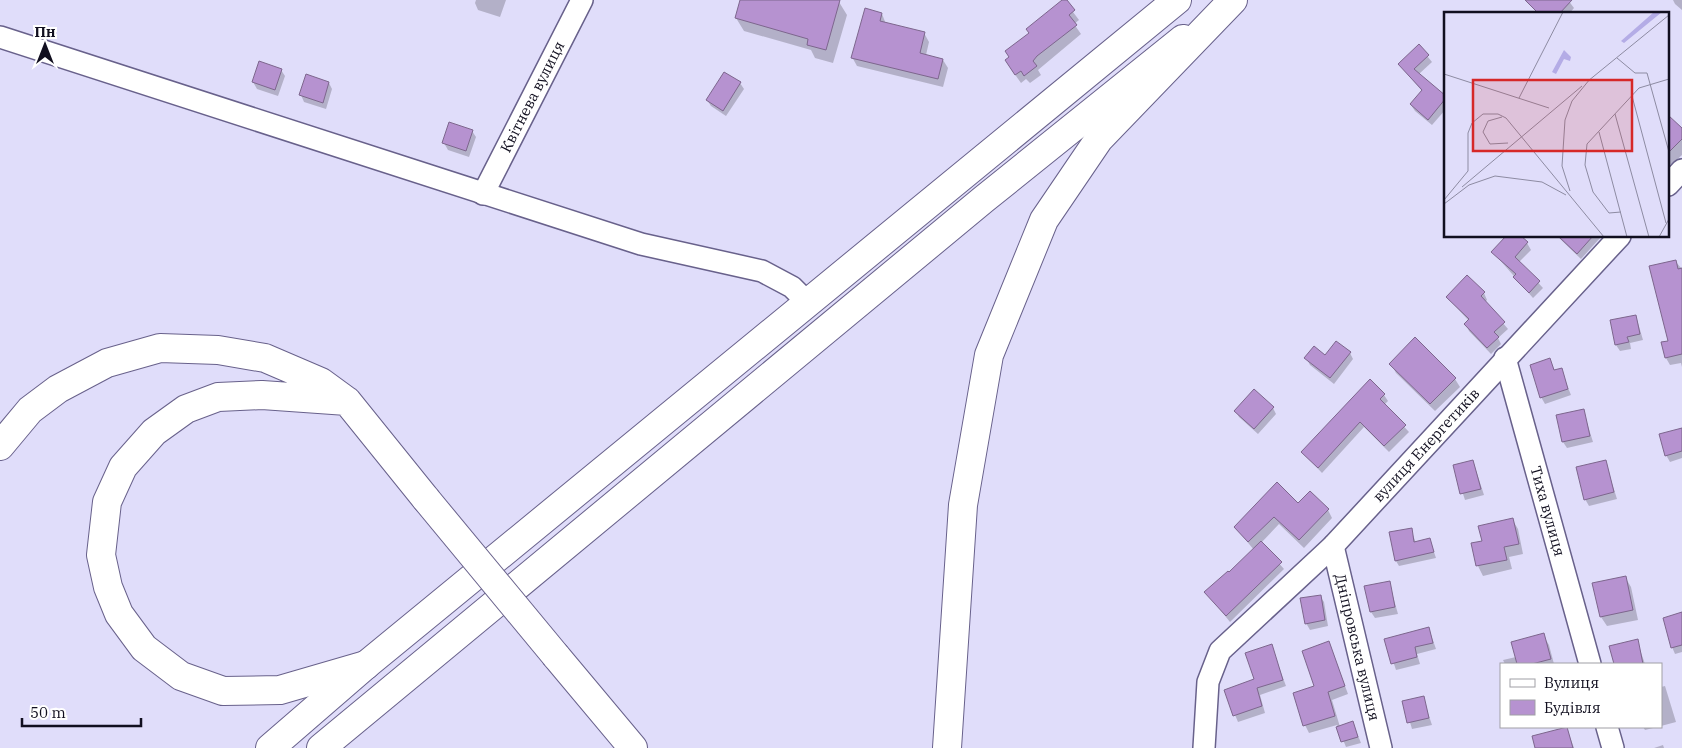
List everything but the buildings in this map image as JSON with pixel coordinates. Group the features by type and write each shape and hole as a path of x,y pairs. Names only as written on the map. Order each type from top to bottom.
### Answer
{"main road":[{"path":"270,748 366,665 1177,0"},
{"path":"321,748 969,212 1232,0"},
{"path":"947,748 964,505 988,355 1044,220 1099,139 1232,0"},
{"path":"0,446 30,410 58,389 107,363 160,348 218,350 265,358 321,382 347,401 633,748"},
{"path":"347,401 262,394 218,397 186,409 154,432 122,467 107,502 101,555 108,587 119,614 144,648 181,676 223,691 280,690 366,665"}],"street":[{"name":"Квітнева вулиця","path":"482,194 582,0"},
{"path":"0,37 641,244 762,271 792,287 808,303"},
{"path":"1670,183 1682,170"},
{"name":"вулиця Енергетиків","path":"1204,748 1208,682 1223,648 1333,546 1618,238"},
{"name":"Тиха вулиця","path":"1505,358 1590,663"},
{"name":"Дніпровська вулиця","path":"1333,546 1381,748"},
{"path":"1607,728 1613,748"}]}
